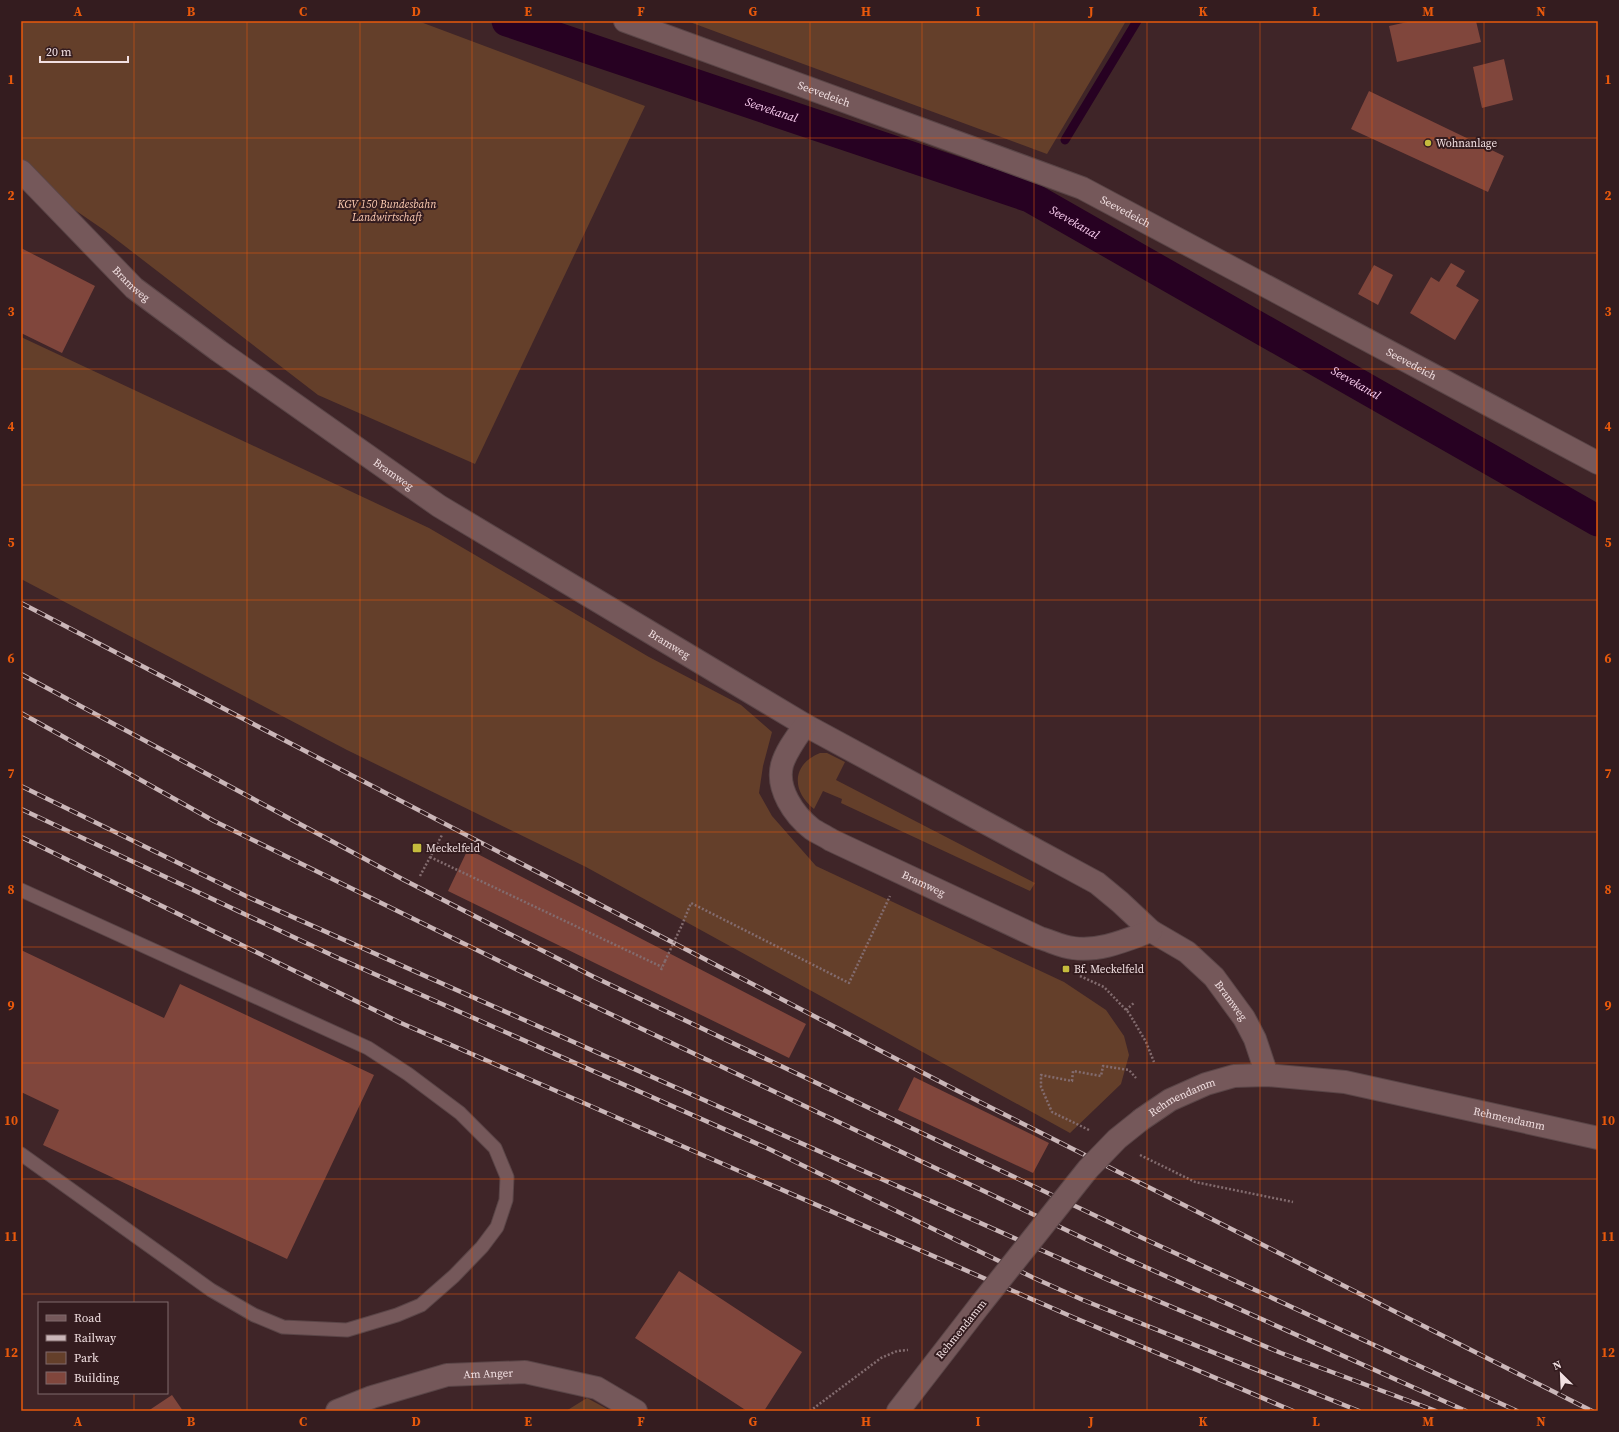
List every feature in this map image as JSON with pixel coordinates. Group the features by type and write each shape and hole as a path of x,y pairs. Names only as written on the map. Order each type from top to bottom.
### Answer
{"street":[{"name":"Seevedeich","path":"625,21 1082,188 1598,463"},
{"name":"Bramweg","path":"21,171 134,288 232,360 439,506 804,725 1097,883 1151,931 1186,952 1214,977 1244,1018 1255,1040 1267,1074"},
{"name":"Bramweg","path":"804,725 789,748 782,766 781,780 785,795 792,808 807,825 824,836 1040,938 1074,948 1093,948 1111,945 1151,931"},
{"name":"Rehmendamm","path":"898,1411 929,1369 1088,1169 1117,1139 1142,1119 1170,1100 1206,1084 1234,1076 1267,1074 1345,1082 1598,1138"},
{"name":"Am Anger","path":"337,1411 372,1397 447,1374 525,1372 597,1388 636,1411"}],"lane":[{"path":"21,890 368,1048 408,1074 460,1113 495,1148 507,1177 506,1200 497,1227 482,1247 454,1276 421,1305 397,1315 347,1330 283,1328 254,1315 211,1290 21,1154"}],"path":[{"path":"420,876 442,835"},
{"path":"430,857 662,968 691,903 849,983 902,872"},
{"path":"1074,948 1066,969 1104,987 1126,1010 1146,1042 1154,1062"},
{"path":"1126,1010 1136,1002"},
{"path":"1095,1133 1052,1112 1040,1087 1041,1075 1072,1081 1073,1071 1101,1076 1103,1066 1130,1070 1136,1078"},
{"path":"1138,1154 1195,1182 1293,1202"},
{"path":"810,1411 881,1358 897,1351 908,1350"}],"green space":[{"name":"KGV 150 Bundesbahn Landwirtschaft","path":"21,21 418,21 645,106 475,464 318,395 104,230 21,173"},
{"path":"687,21 1126,21 1047,154"},
{"path":"21,337 429,528 649,657 741,705 772,732 763,766 759,793 772,816 816,866 1064,982 1106,1010 1124,1036 1129,1055 1121,1084 1070,1133 586,867 347,750 21,579"},
{"path":"820,753 827,753 845,762 836,780 1035,883 1030,891 841,803 842,799 823,791 814,809 801,794 798,786 798,778 804,764"},
{"path":"587,1398 611,1411 566,1411"}],"building":[{"path":"1412,21 1476,21 1481,42 1397,62 1389,26"},
{"path":"1504,59 1513,100 1482,108 1473,67"},
{"name":"Wohnanlage","path":"1369,91 1504,156 1488,192 1351,129"},
{"path":"21,248 95,286 62,353 21,333"},
{"path":"1451,263 1465,271 1456,286 1479,300 1455,340 1410,313 1431,277 1439,282"},
{"path":"1374,265 1393,275 1378,305 1358,294"},
{"path":"468,849 806,1024 789,1058 448,891"},
{"path":"21,950 164,1018 180,984 374,1075 287,1259 43,1145 59,1110 21,1092"},
{"path":"914,1077 1049,1143 1033,1173 898,1110"},
{"path":"679,1271 802,1352 764,1411 747,1411 635,1338"},
{"path":"172,1395 183,1411 148,1411"}],"waterway":[{"name":"Seevekanal","path":"507,21 1030,197 1598,521"},
{"path":"1065,140 1137,21"}],"railway":[{"path":"21,603 956,1090 1592,1411"},
{"path":"21,674 404,880 594,977 1136,1235 1517,1411"},
{"path":"21,713 214,821 526,974 1121,1256 1466,1411"},
{"path":"21,786 250,898 1113,1282 1281,1353 1436,1411"},
{"path":"21,809 336,957 769,1149 1034,1278 1083,1300 1359,1411"},
{"path":"21,837 401,1023 1068,1315 1293,1411"}],"place":[{"name":"Wohnanlage","path":"1428,143"},
{"name":"Meckelfeld","path":"417,848"},
{"name":"Bf. Meckelfeld","path":"1066,969"}]}
